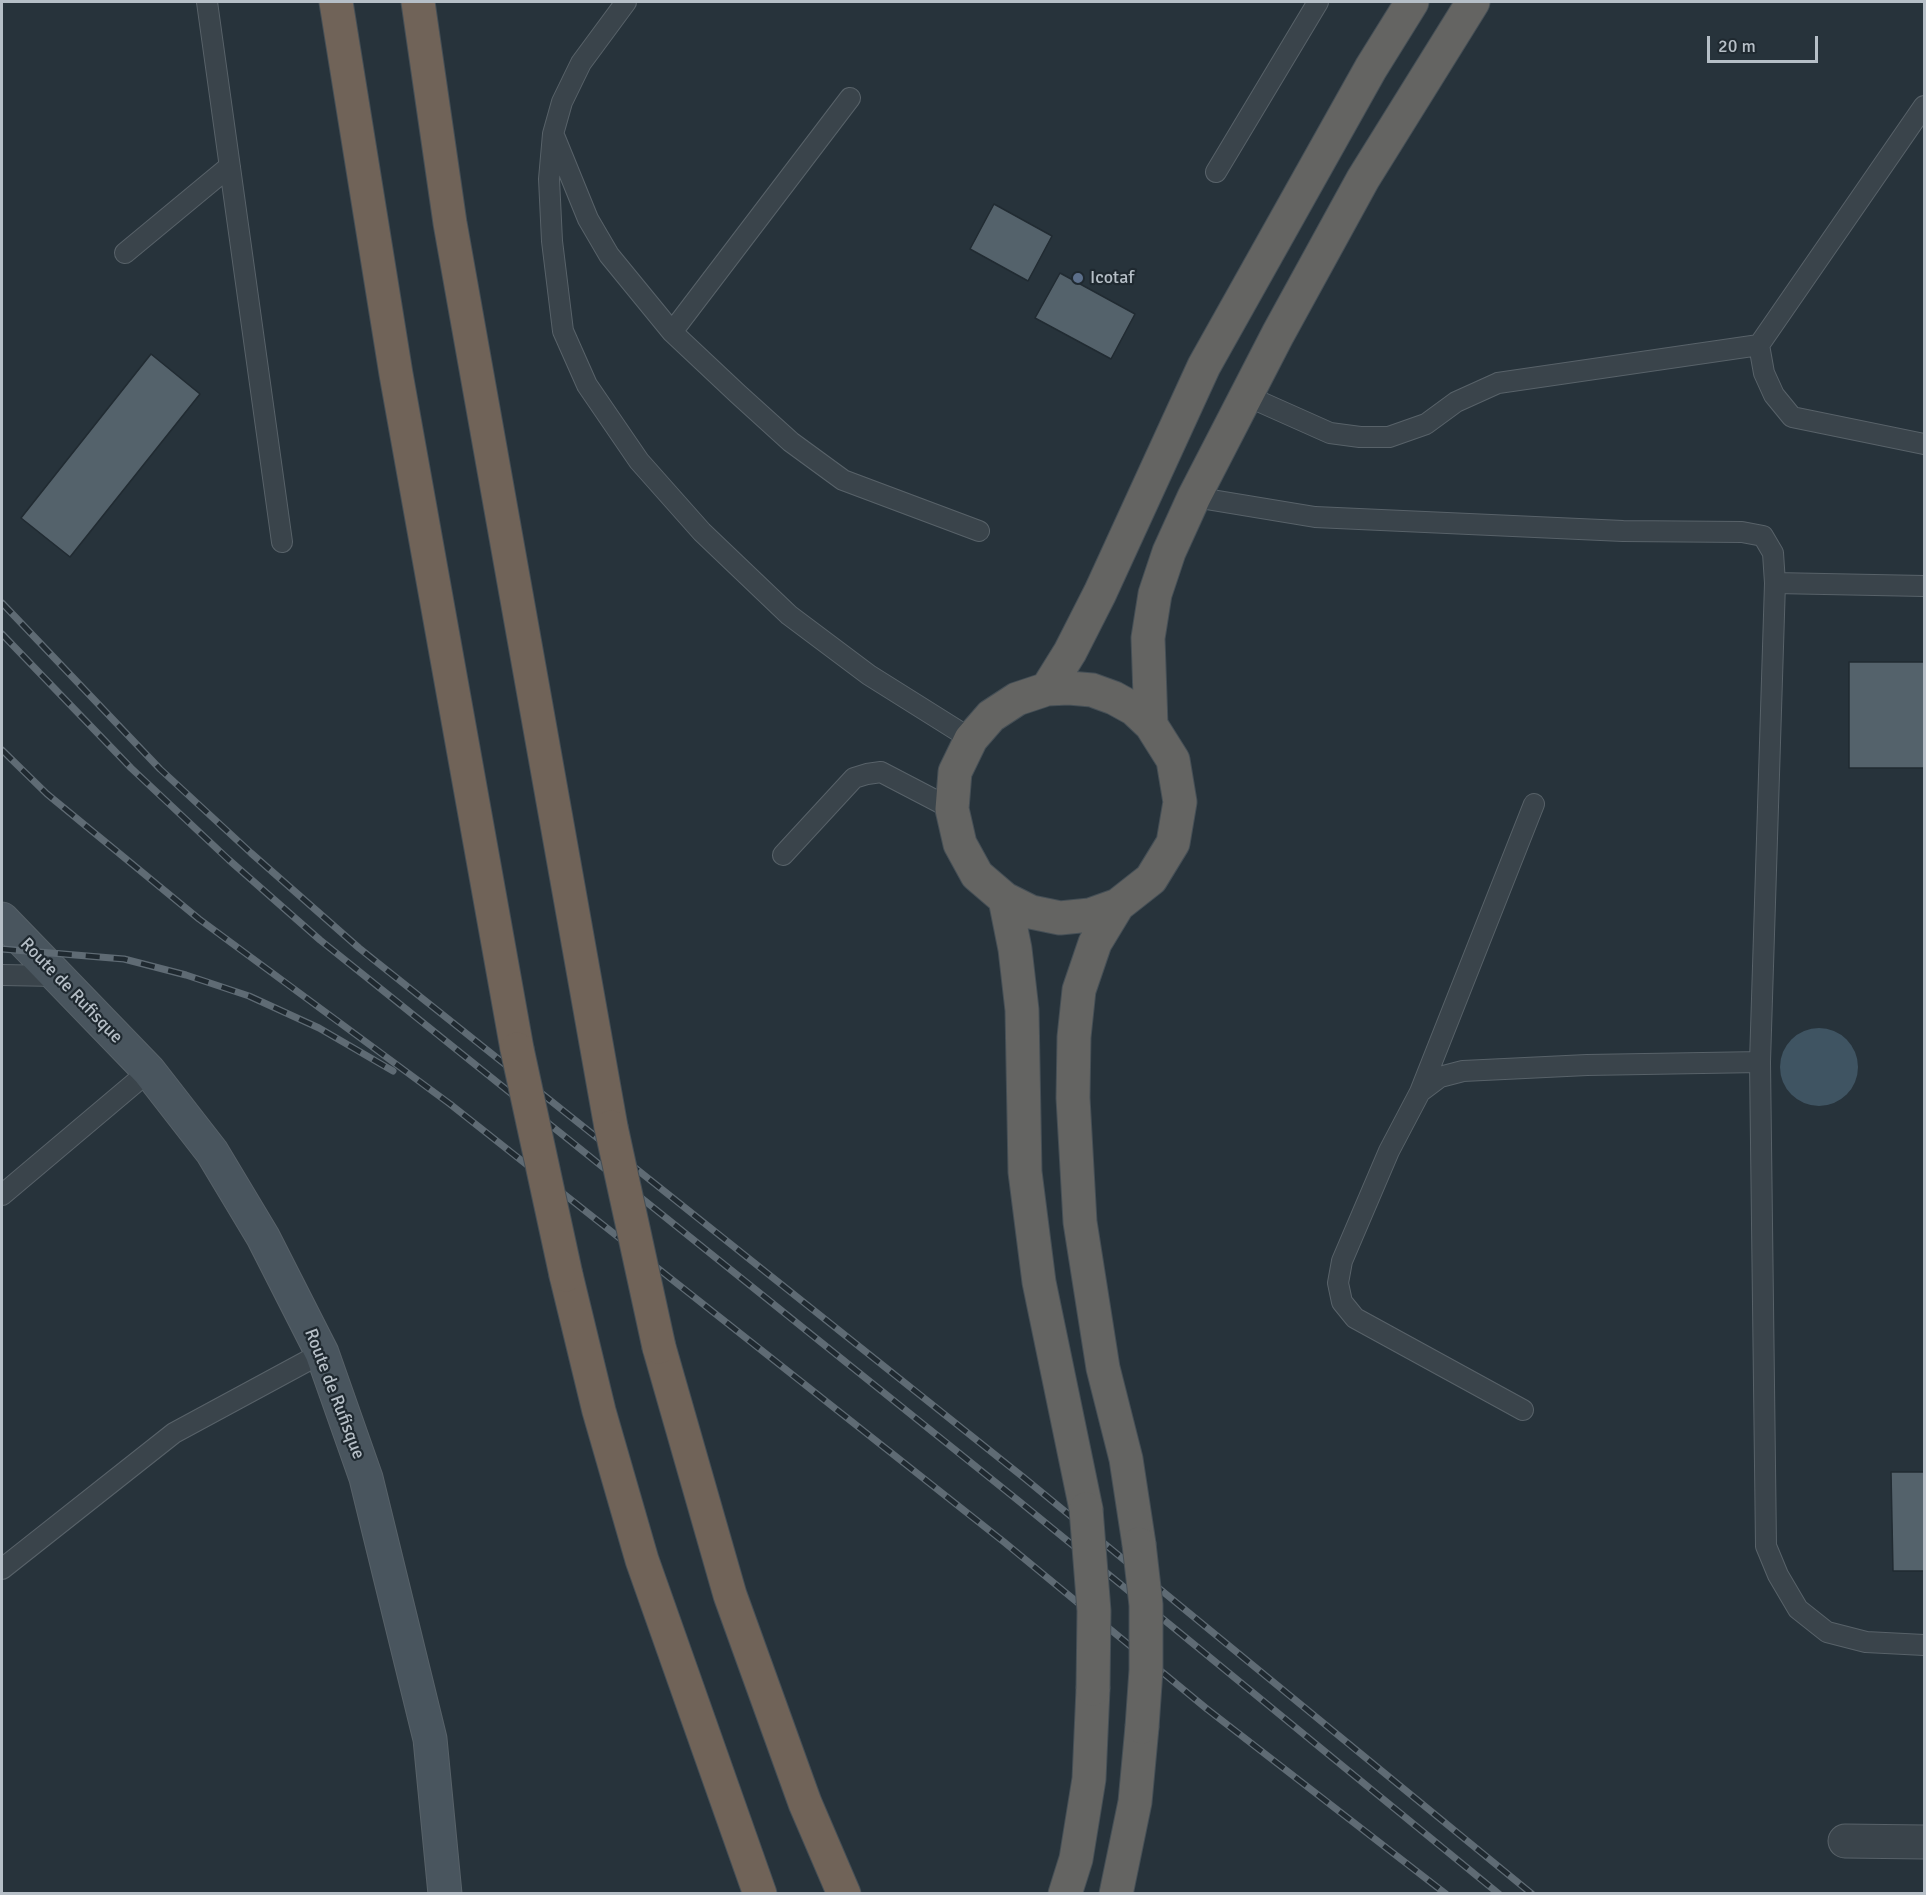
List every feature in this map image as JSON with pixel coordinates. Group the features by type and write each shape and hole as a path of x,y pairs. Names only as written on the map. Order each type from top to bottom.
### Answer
{"highway":[{"path":"336,2 396,374 517,1049 566,1275 599,1411 642,1560 760,1893"},
{"path":"418,2 452,234 610,1127 659,1347 730,1595 805,1803 844,1893"},
{"path":"1047,689 1070,652 1100,593 1204,366 1354,99 1412,2"},
{"path":"1151,725 1148,638 1155,594 1169,552 1194,497 1363,179 1473,2"},
{"path":"1047,689 1092,690 1114,698 1134,710 1151,725 1173,760 1180,802 1173,843 1151,879 1118,905 1090,915 1060,918 1031,912 1005,899 977,875 960,844 952,809 955,772 971,739 991,716 1017,699 1047,689"},
{"path":"1005,899 1015,949 1022,1010 1025,1172 1039,1282 1086,1509 1094,1611 1089,1779 1076,1859 1065,1893"},
{"path":"1116,1893 1136,1802 1146,1670 1146,1605 1126,1460 1103,1368 1090,1299 1080,1222 1073,1098 1074,1037 1079,990 1095,943 1118,905"}],"main road":[{"name":"Route de Rufisque","path":"2,919 149,1071 217,1161 263,1237 322,1353 366,1478 430,1739 445,1893"}],"street":[{"path":"1845,1841 1924,1842"}],"lane":[{"path":"207,2 282,542"},
{"path":"626,2 581,63 562,102 553,134 549,179 552,241 563,331 587,385 639,461 702,532 789,615 869,675 971,739"},
{"path":"1216,172 1318,2"},
{"path":"672,332 850,98"},
{"path":"1924,106 1759,345 1764,373 1769,384 1792,417 1924,444"},
{"path":"553,134 588,219 609,255 672,332 791,442 843,480 979,531"},
{"path":"125,254 230,166"},
{"path":"1247,396 1330,433 1360,437 1389,437 1426,424 1456,402 1498,383 1759,345"},
{"path":"1194,497 1315,517 1623,531 1742,532 1763,536 1773,553 1775,583 1760,1062 1766,1546 1778,1575 1798,1609 1827,1632 1866,1642 1924,1645"},
{"path":"1775,583 1924,586"},
{"path":"783,855 854,778 867,774 881,772 952,809"},
{"path":"1523,1410 1355,1318 1342,1302 1338,1283 1342,1261 1389,1151 1420,1092 1534,804"},
{"path":"2,975 56,976"},
{"path":"1420,1092 1440,1077 1463,1071 1587,1065 1760,1062"},
{"path":"2,1195 149,1071"},
{"path":"2,1569 174,1433 322,1353"}],"water":[{"path":"1811,1028 1827,1028 1841,1034 1852,1045 1858,1059 1858,1075 1852,1089 1841,1100 1827,1106 1811,1106 1797,1100 1786,1089 1780,1075 1780,1059 1786,1045 1797,1034"}],"building":[{"path":"994,204 1052,236 1028,281 970,249"},
{"path":"1060,273 1135,314 1111,359 1035,318"},
{"path":"151,354 200,394 70,557 21,518"},
{"path":"1849,662 1924,662 1924,768 1849,768"},
{"path":"1891,1472 1924,1472 1924,1571 1893,1571"}],"railway":[{"path":"2,603 160,769 359,948 1023,1477 1532,1894"},
{"path":"2,634 131,768 229,860 320,940 1020,1502 1499,1894"},
{"path":"2,750 47,794 199,919 450,1104 1004,1542 1207,1709 1446,1894"},
{"path":"2,949 124,959 186,975 249,996 319,1028 393,1071"}],"place":[{"name":"Icotaf","path":"1078,278"}]}
